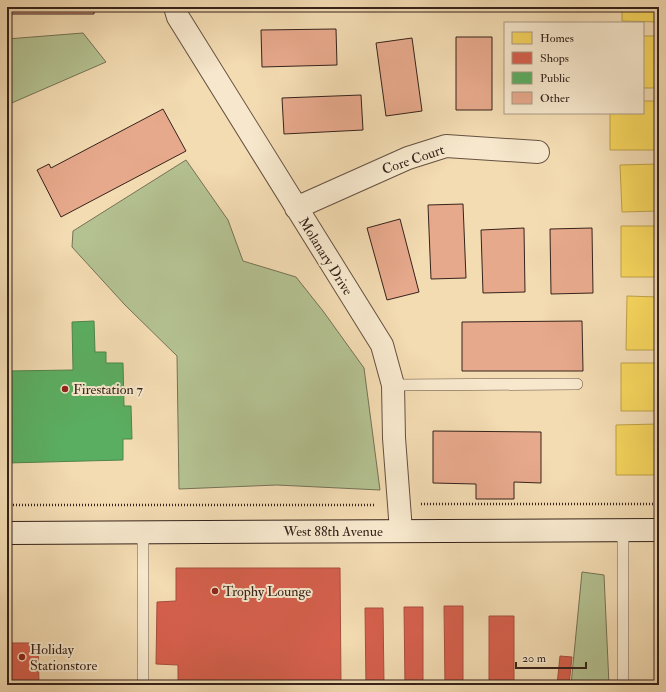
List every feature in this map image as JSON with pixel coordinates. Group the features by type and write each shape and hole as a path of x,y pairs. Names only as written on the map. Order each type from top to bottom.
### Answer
{"street":[{"name":"Molanary Drive","path":"175,7 178,17 382,345 393,385 394,438 401,531"},
{"name":"Core Court","path":"296,208 401,161 446,146 538,152"},
{"name":"West 88th Avenue","path":"7,533 659,530"}],"lane":[{"path":"393,385 577,384"},
{"path":"623,530 623,685"},
{"path":"143,532 143,685"}],"path":[{"path":"7,505 659,504"}],"green space":[{"path":"83,33 106,62 7,105 7,39"},
{"path":"186,160 228,220 243,261 296,277 323,311 364,368 380,490 277,485 179,489 177,356 125,305 72,247 73,231"},
{"path":"582,572 604,575 609,685 571,685"}],"building: Homes":[{"path":"622,7 659,7 659,22 622,21"},
{"path":"644,36 659,36 659,88 644,88"},
{"path":"644,101 659,101 659,150 610,150 610,114 644,114"},
{"path":"659,164 659,211 622,212 620,165"},
{"path":"621,226 659,226 659,277 621,277"},
{"path":"627,296 659,297 659,350 626,350"},
{"path":"621,363 659,363 659,411 621,411"},
{"path":"659,424 659,475 616,475 616,425"}],"building: Shops":[{"path":"176,568 340,568 341,685 178,685 178,665 156,664 157,602 176,601"},
{"path":"444,606 463,606 463,685 445,685"},
{"path":"404,607 423,607 423,685 405,685"},
{"path":"365,608 383,608 384,685 366,685"},
{"path":"489,616 514,616 514,685 489,685"},
{"name":"Holiday Stationstore","path":"7,643 38,643 39,685 7,685"},
{"path":"560,656 572,657 569,685 557,685"}],"building: Public":[{"name":"Firestation 7","path":"94,321 95,352 106,352 106,363 123,363 124,406 131,406 132,439 123,439 123,460 7,463 7,371 73,370 72,322"}],"building: Other":[{"path":"7,7 94,7 94,14 7,14"},
{"path":"336,29 337,65 262,67 261,30"},
{"path":"456,37 492,37 492,110 456,110"},
{"path":"412,38 422,111 386,116 376,43"},
{"path":"361,95 363,130 284,134 282,98"},
{"path":"163,109 186,151 61,217 37,170 49,164 51,168"},
{"path":"463,204 466,278 431,279 428,205"},
{"path":"400,219 419,292 387,300 367,228"},
{"path":"524,228 525,292 483,293 481,230"},
{"path":"592,228 593,293 551,294 550,229"},
{"path":"582,321 583,371 462,371 462,322"},
{"path":"433,431 541,432 541,483 514,482 514,499 476,499 476,484 433,483"}],"place":[{"name":"Firestation 7","path":"65,389"},
{"name":"Trophy Lounge","path":"215,591"},
{"name":"Holiday Stationstore","path":"22,657"}]}
